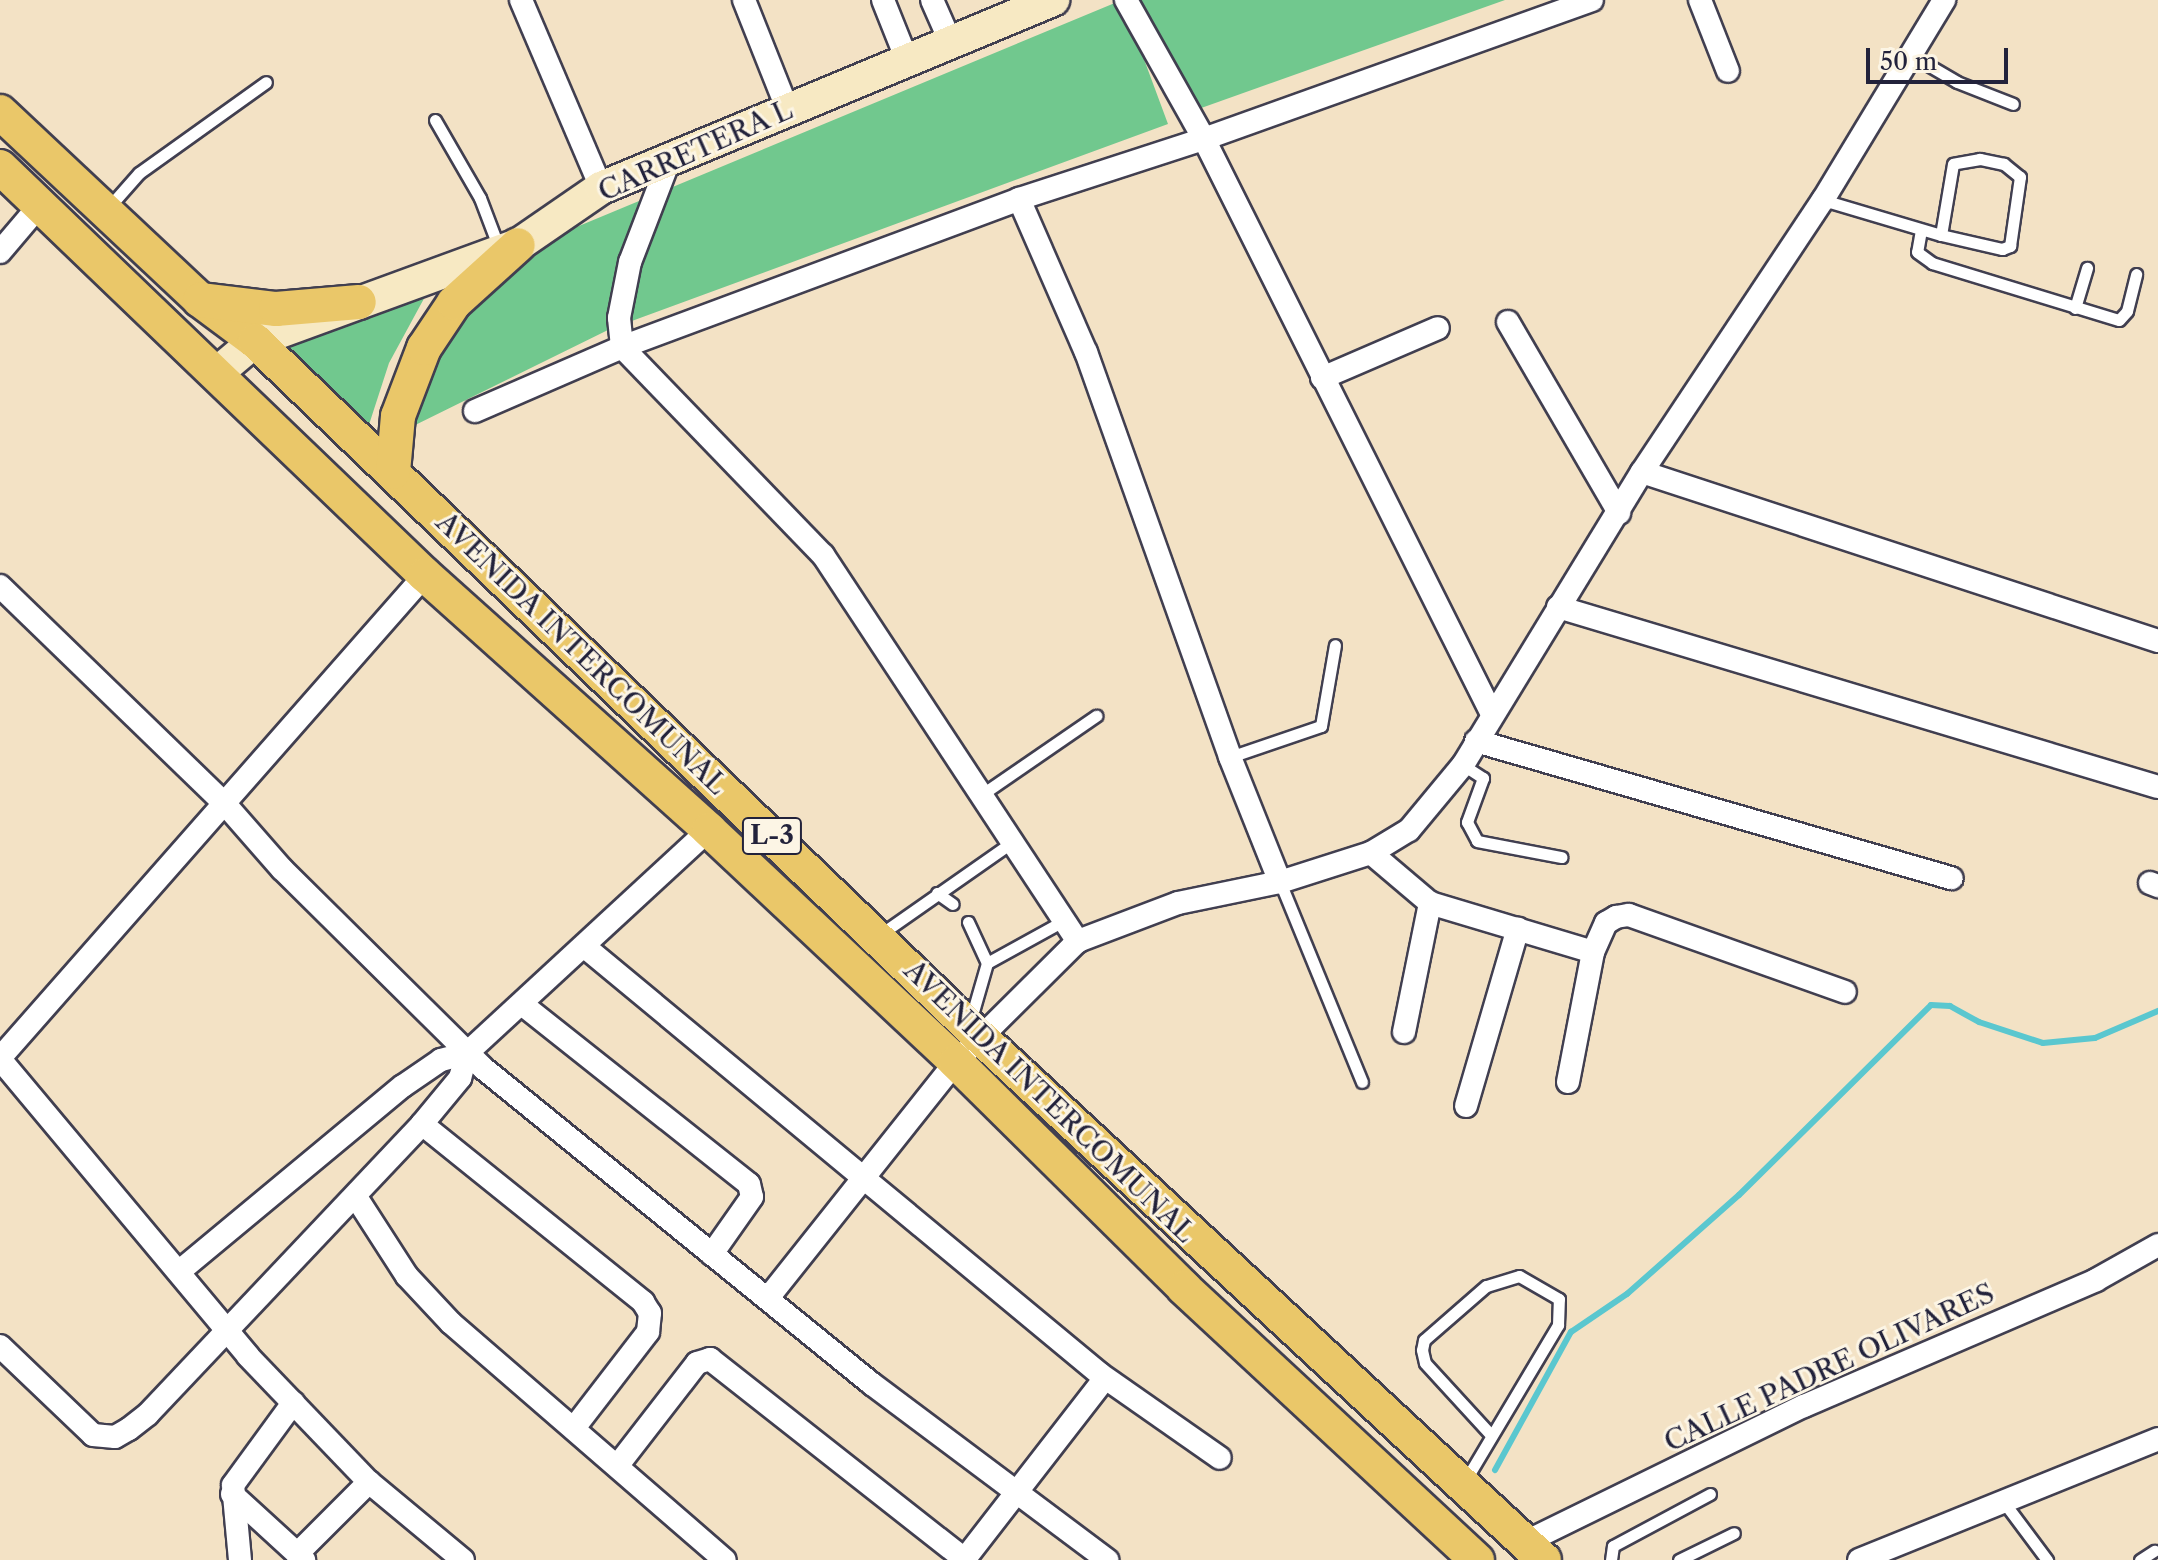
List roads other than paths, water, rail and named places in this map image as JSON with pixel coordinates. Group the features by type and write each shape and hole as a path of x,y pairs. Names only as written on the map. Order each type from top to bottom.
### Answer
{"main road":[{"name":"AVENIDA INTERCOMUNAL","path":"0,112 200,300 255,341 975,1030 1461,1489 1534,1551"},
{"name":"AVENIDA INTERCOMUNAL","path":"0,167 425,575 709,830 956,1062 1184,1288 1473,1559"},
{"path":"393,472 398,416 424,348 454,303 509,248"},
{"path":"200,300 276,309 359,302"}],"street":[{"path":"521,0 601,188"},
{"path":"744,0 787,108"},
{"path":"883,0 907,60"},
{"path":"932,0 951,43"},
{"name":"CARRETERA L","path":"216,374 255,341 509,248 601,188 787,108 1053,0"},
{"path":"1126,0 1204,139 1492,714"},
{"path":"475,411 622,347 1019,199 1204,139 1592,0"},
{"path":"1700,0 1728,71"},
{"path":"768,1298 866,1179 956,1062 975,1030 1078,941 1178,903 1280,882 1371,853 1409,830 1463,765 1642,472 1823,200 1944,0"},
{"path":"670,158 630,262 619,318 622,347 823,555 1078,941"},
{"path":"1019,199 1086,352 1230,757 1280,882"},
{"path":"0,252 39,206"},
{"path":"1508,322 1619,513"},
{"path":"1322,378 1438,328"},
{"path":"1642,472 2158,641"},
{"path":"425,575 0,1059 293,1403 369,1482 463,1560"},
{"path":"0,586 225,804 282,869 467,1053 872,1384 1018,1490 1107,1560"},
{"path":"1558,607 2158,787"},
{"path":"1476,741 1952,878"},
{"path":"181,1270 403,1086 441,1060 467,1053 523,1005 709,830"},
{"path":"1371,853 1430,903 1593,952"},
{"path":"1404,1032 1430,903"},
{"path":"1568,1082 1593,952 1606,923 1629,915 1845,992"},
{"path":"1466,1106 1518,928"},
{"path":"585,947 1105,1378 1220,1458"},
{"path":"523,1005 749,1184 752,1197 712,1254"},
{"path":"0,1346 93,1435 109,1438 148,1414 422,1124 460,1078 467,1053"},
{"path":"422,1124 643,1302 650,1313 648,1332 574,1428"},
{"path":"356,1197 407,1276 451,1323 725,1560"},
{"name":"CALLE PADRE OLIVARES","path":"1534,1551 1804,1406 2096,1280 2158,1245"},
{"path":"618,1465 697,1363 710,1359 964,1560 1105,1378"},
{"path":"240,1560 232,1494 238,1472 293,1403"},
{"path":"1859,1560 2158,1439"},
{"path":"232,1494 300,1557 369,1482"}],"lane":[{"path":"1911,55 1957,82 2013,104"},
{"path":"106,211 139,173 266,82"},
{"path":"435,120 509,248"},
{"path":"1823,200 1921,230 1941,235 2002,249 2010,246 2020,177 2004,164 1980,159 1953,164 1941,235"},
{"path":"1921,230 1917,252 1922,258 2119,320 2127,311 2136,274"},
{"path":"2075,308 2087,268"},
{"path":"1230,757 1321,726 1335,645"},
{"path":"980,795 1096,716"},
{"path":"1463,765 1483,778 1467,822 1477,841 1561,857"},
{"path":"877,936 1012,842"},
{"path":"1280,882 1362,1082"},
{"path":"937,893 953,904"},
{"path":"987,963 1063,921"},
{"path":"968,922 987,963 975,1030"},
{"path":"1461,1489 1558,1325 1559,1299 1535,1280 1519,1276 1486,1286 1424,1340 1422,1350 1425,1363 1491,1435"},
{"path":"1611,1560 1613,1546 1710,1494"},
{"path":"2002,1501 2047,1560"},
{"path":"1679,1560 1734,1533"},
{"path":"2140,1560 2154,1551"}],"waterway":[{"path":"1495,1470 1571,1332 1627,1294 1739,1195 1931,1005 1950,1006 1979,1022 2043,1043 2095,1038 2158,1011"}]}
